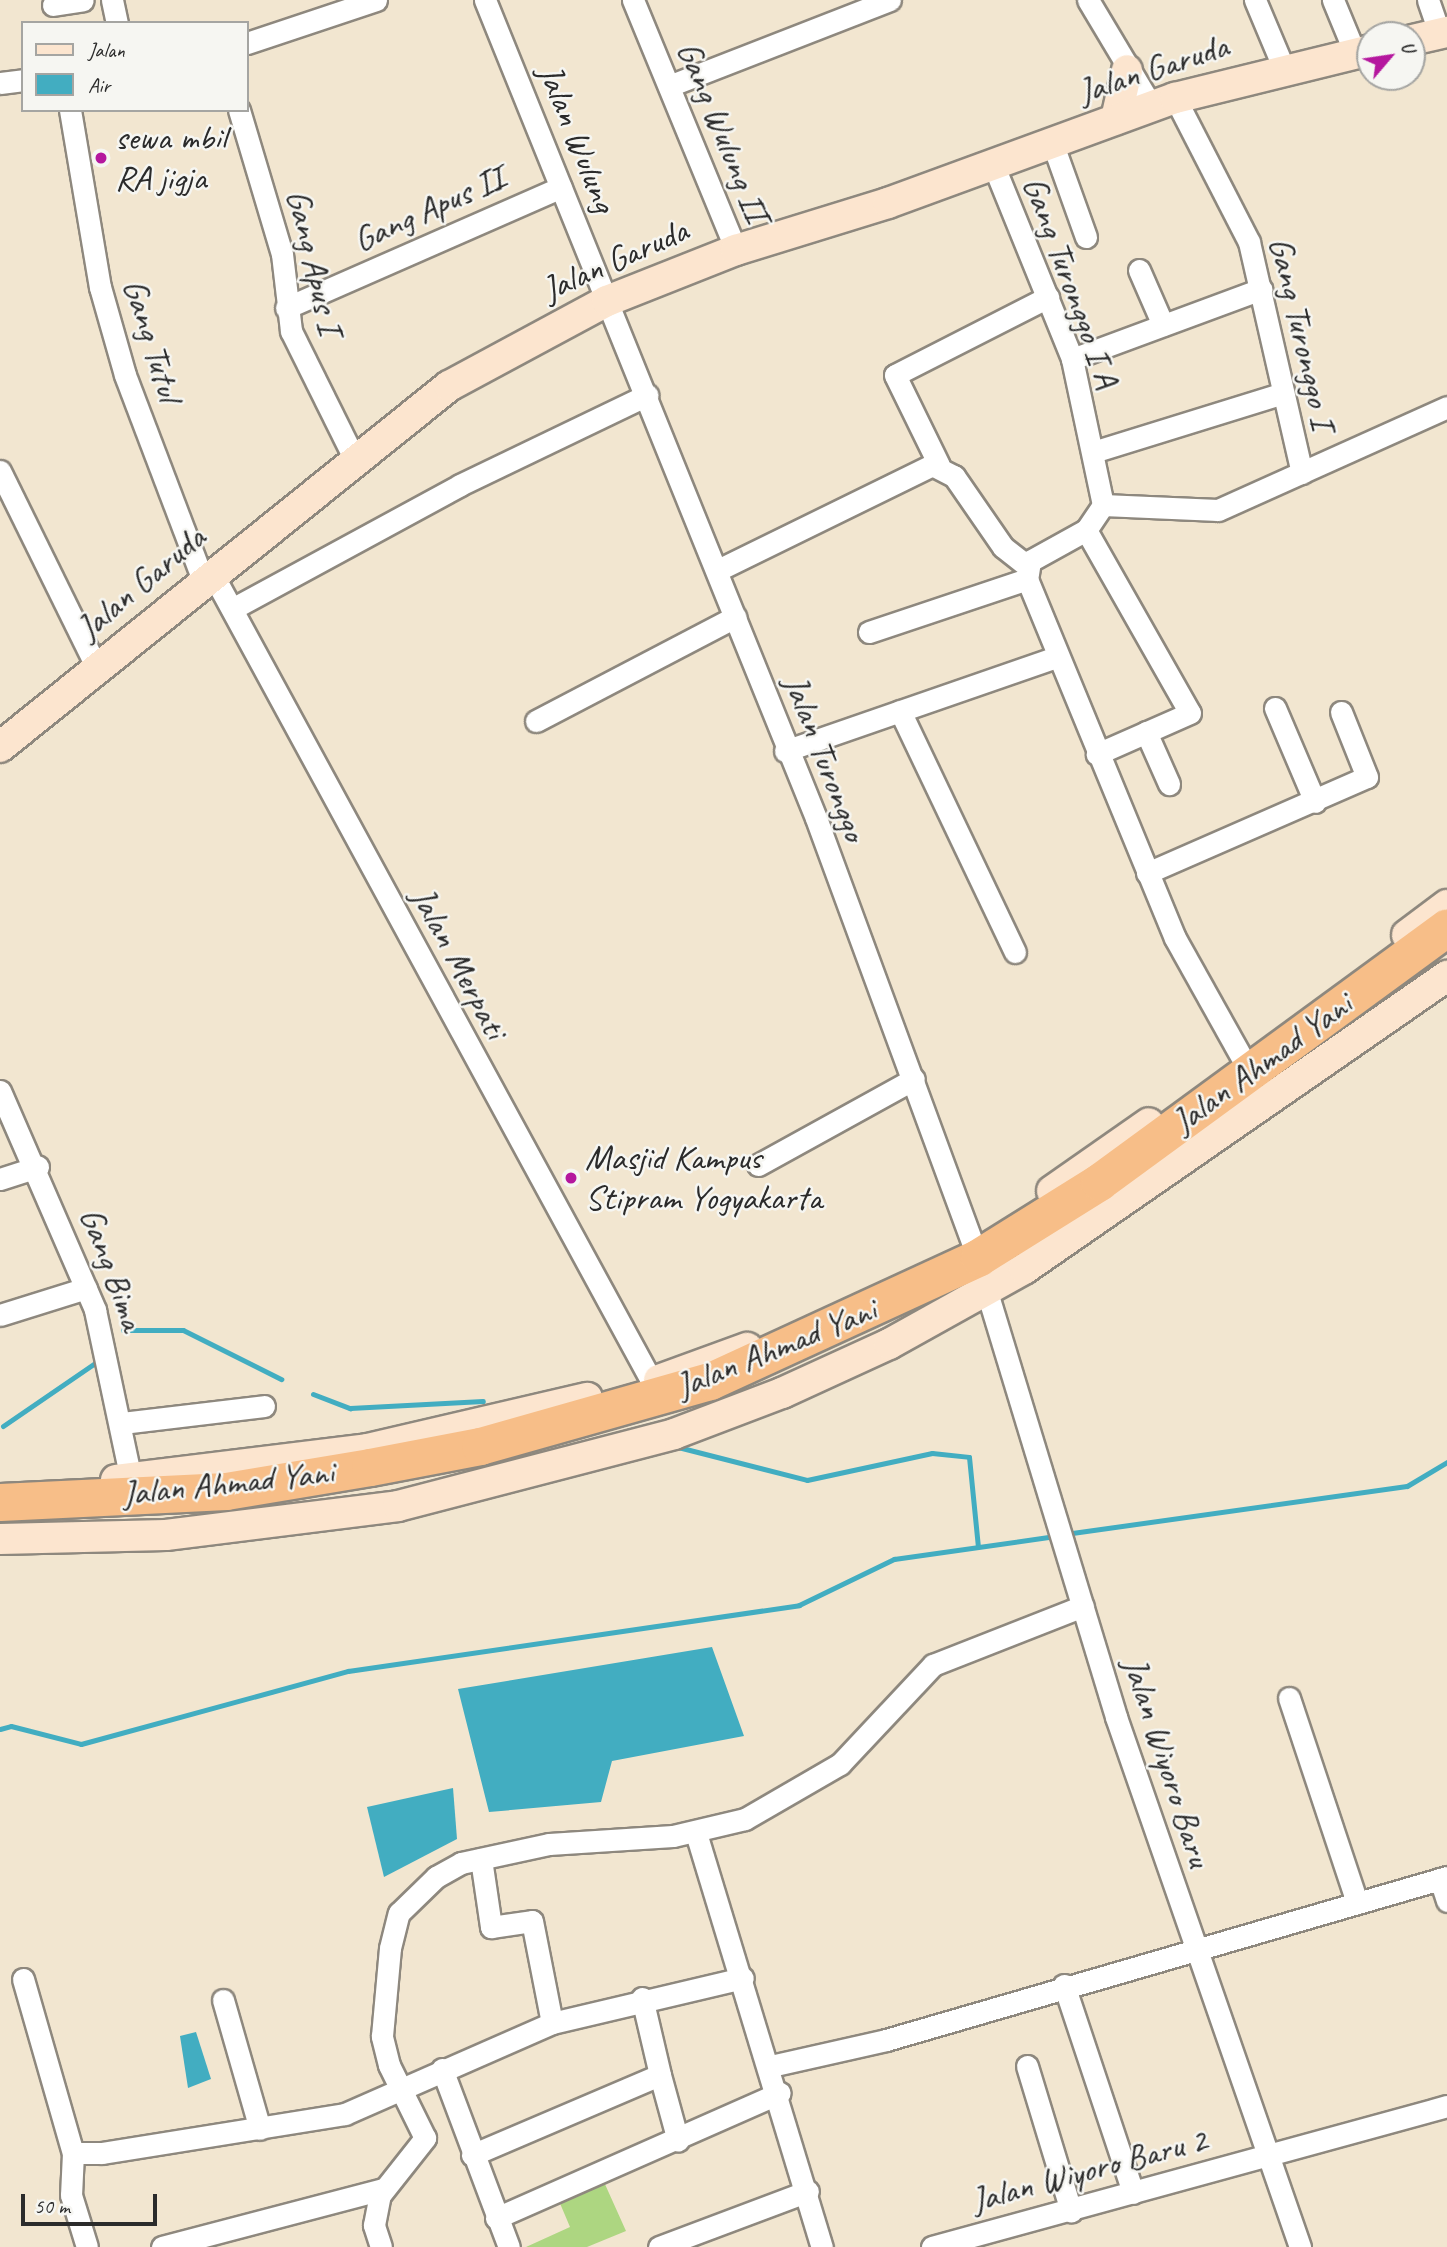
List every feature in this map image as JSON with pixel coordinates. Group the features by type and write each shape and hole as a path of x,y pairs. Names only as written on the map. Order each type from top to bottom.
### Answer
{"highway":[{"name":"Jalan Ahmad Yani","path":"0,1502 226,1491 370,1467 480,1446 710,1381 978,1257 1099,1182 1447,927"},
{"name":"Jalan Ahmad Yani","path":"0,1523 125,1521 304,1504 480,1467 668,1415 889,1324 986,1273 1135,1185 1447,955"}],"street":[{"path":"53,5 83,0"},
{"path":"112,0 117,21"},
{"path":"248,43 376,0"},
{"name":"Jalan Wulung","path":"485,0 607,301"},
{"name":"Gang Wulung II","path":"633,0 736,250"},
{"path":"669,86 890,0"},
{"name":"Gang Turonggo I","path":"1088,0 1127,70 1163,103 1247,236 1261,289 1280,394 1303,473"},
{"path":"1255,0 1284,69"},
{"path":"1333,0 1356,39"},
{"path":"1428,0 1433,36"},
{"name":"Jalan Garuda","path":"0,747 207,577 473,370 607,301 736,250 993,164 1163,103 1284,69 1356,53"},
{"path":"1116,119 1127,70"},
{"path":"0,83 21,80"},
{"name":"Gang Tutul","path":"70,112 100,287 125,376 207,577"},
{"name":"Gang Apus I","path":"240,112 282,254 286,308 303,361 355,460"},
{"path":"1052,142 1086,237"},
{"name":"Gang Turonggo I A","path":"993,164 1072,359 1103,505"},
{"name":"Gang Apus II","path":"286,308 561,187"},
{"path":"1139,270 1163,325"},
{"path":"1072,359 1261,289"},
{"path":"1048,298 886,379 939,465 1003,548 1026,572 1056,657 1147,873 1241,1056"},
{"name":"Jalan Turonggo","path":"607,301 718,570 785,751 914,1079 972,1242"},
{"path":"1093,452 1280,394"},
{"path":"232,608 460,485 647,395"},
{"path":"869,632 1026,572 1086,530 1103,505 1218,510 1447,407"},
{"path":"718,570 939,465"},
{"path":"0,471 97,668"},
{"path":"1086,530 1191,713 1097,754"},
{"name":"Jalan Merpati","path":"207,577 232,608 652,1382"},
{"path":"536,721 735,617"},
{"path":"785,751 1056,657"},
{"path":"1275,708 1314,802"},
{"path":"900,711 1015,952"},
{"path":"1147,873 1314,802 1368,773 1341,712"},
{"path":"1146,732 1169,784"},
{"path":"0,1485 131,1479 368,1449 652,1382 838,1310 972,1242 1241,1056 1447,905"},
{"path":"0,1539 166,1535 398,1506 476,1488 674,1434 782,1394 987,1292 1135,1185 1447,976"},
{"path":"758,1165 914,1079"},
{"name":"Gang Bima","path":"0,1091 38,1167 86,1288 122,1423 131,1479"},
{"path":"0,1179 38,1167"},
{"path":"0,1315 86,1288"},
{"name":"Jalan Wiyoro Baru","path":"987,1292 1069,1563 1194,1953 1300,2247"},
{"path":"122,1423 264,1406"},
{"path":"381,2247 374,2225 383,2189 425,2138 399,2088 382,2011 399,1913 447,1869 481,1859 583,1840 696,1833 745,1819 818,1781 933,1665 1083,1606"},
{"path":"1289,1698 1357,1903"},
{"path":"696,1833 780,2093 822,2247"},
{"path":"481,1859 491,1927 532,1921 552,2023"},
{"path":"771,2066 886,2040 1064,1985 1194,1953 1443,1878 1447,1901"},
{"path":"73,2153 260,2129 345,2114 442,2069 552,2023 642,1998 743,1978"},
{"path":"23,1979 73,2153 71,2195 87,2247"},
{"path":"1064,1985 1133,2193"},
{"path":"642,1998 678,2141"},
{"path":"223,2000 260,2129"},
{"path":"1027,2066 1071,2211"},
{"path":"442,2069 472,2155 509,2247"},
{"path":"472,2155 660,2075"},
{"path":"496,2217 678,2141 780,2093"},
{"name":"Jalan Wiyoro Baru 2","path":"932,2247 1447,2106"},
{"path":"162,2247 383,2189"},
{"path":"659,2247 808,2191"}],"green space":[{"path":"604,2182 626,2231 587,2247 526,2247 570,2227 559,2201"}],"water":[{"path":"712,1647 744,1736 612,1761 601,1802 489,1812 458,1689"},
{"path":"453,1788 457,1839 384,1877 367,1807"},
{"path":"196,2032 211,2079 188,2088 180,2036"}],"waterway":[{"path":"123,1330 183,1330 281,1379"},
{"path":"3,1426 98,1361"},
{"path":"313,1394 350,1408 483,1401"},
{"path":"674,1446 807,1480 932,1453 969,1457 978,1547"},
{"path":"1065,1534 1407,1486 1447,1462"},
{"path":"0,1729 11,1726 81,1744 348,1671 799,1605 894,1559 1055,1536"}],"place":[{"name":"sewa mbil RA jigja","path":"101,158"},
{"name":"Masjid Kampus Stipram Yogyakarta","path":"571,1178"}]}
